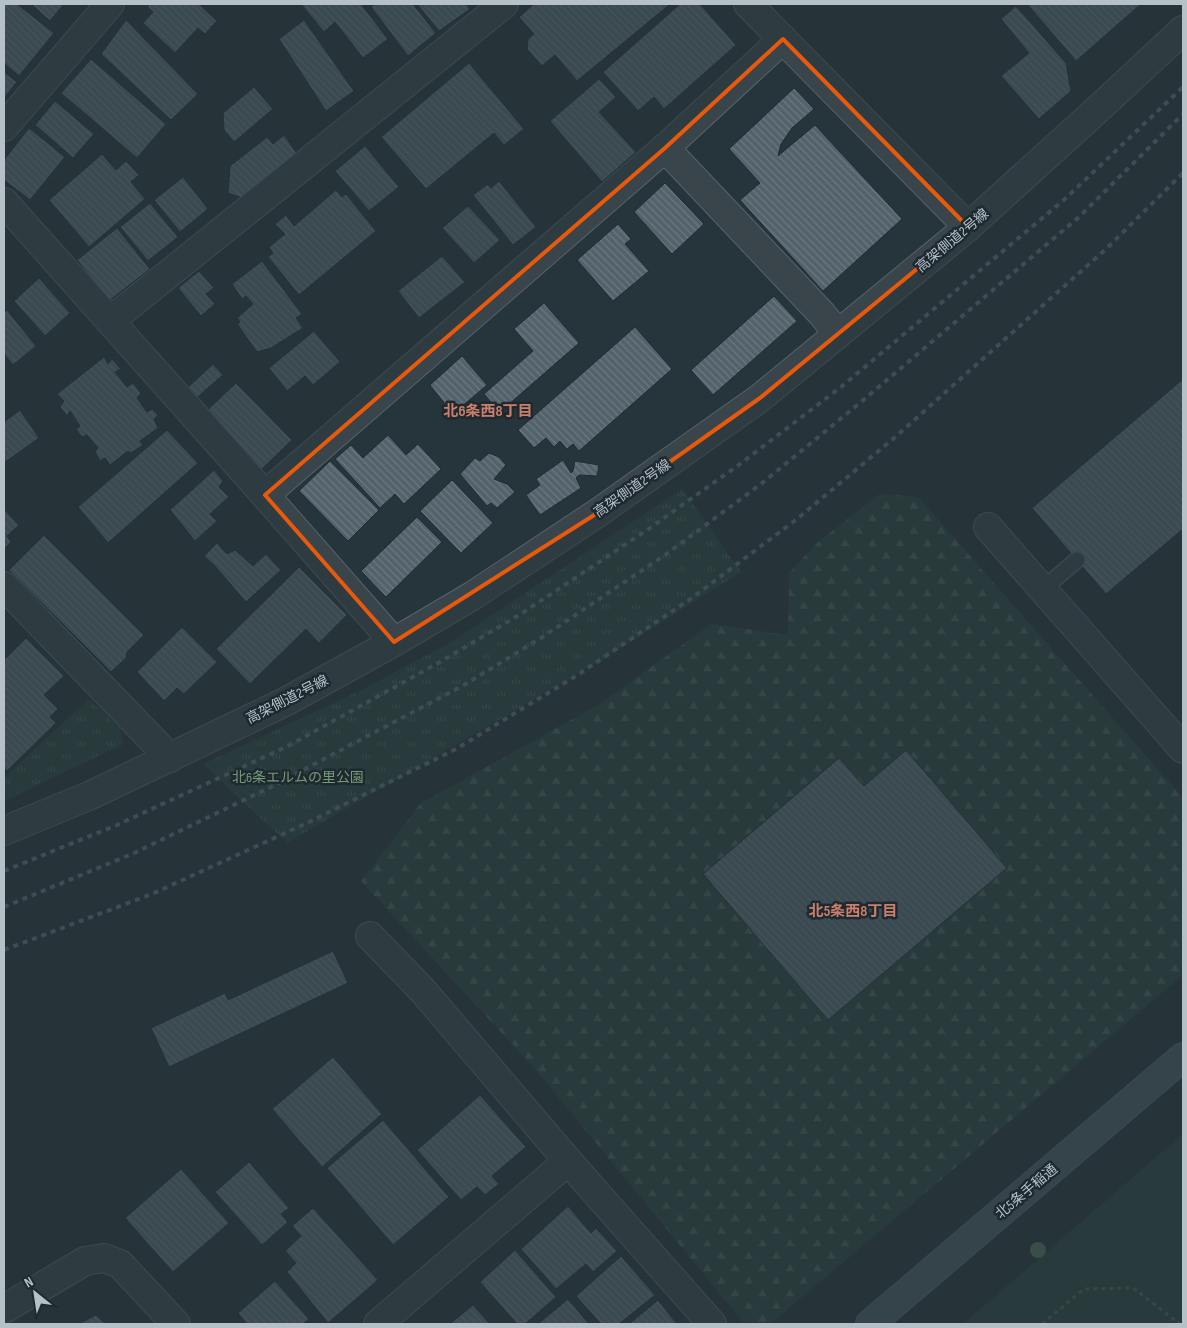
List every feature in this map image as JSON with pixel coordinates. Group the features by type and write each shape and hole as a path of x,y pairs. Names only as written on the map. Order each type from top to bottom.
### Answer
{"street":[{"path":"4,127 110,4"},
{"path":"110,321 504,4"},
{"path":"748,4 968,227"},
{"name":"高架側道2号線","path":"4,831 91,795 285,702 394,642 472,596 599,512 760,398 968,227 1183,30"},
{"path":"265,495 665,148 783,39"},
{"path":"665,148 822,314 838,334"},
{"path":"4,202 394,642"},
{"path":"988,527 1183,749"},
{"path":"4,586 170,758"},
{"path":"370,936 424,992 568,1161 712,1324"},
{"name":"北5条手稲通","path":"870,1324 1183,1057"},
{"path":"378,1324 568,1161"},
{"path":"4,1310 85,1262 104,1258 120,1264 176,1324"}],"lane":[{"path":"1043,589 1077,560"}],"path":[{"path":"1042,1324 1084,1289 1133,1288 1180,1324"}],"highlighted area":[{"path":"783,39 968,227 760,398 599,512 394,642 265,495 665,148"}],"green space":[{"name":"北6条エルムの里公園","path":"682,489 741,572 603,659 287,843 203,764 364,689 451,642"},
{"path":"880,494 918,497 1183,798 1183,975 770,1324 743,1322 536,1070 361,881 420,804 600,704 711,624 788,635 789,573 818,542"},
{"path":"89,699 119,728 124,744 4,801 4,778"},
{"path":"1183,1134 1183,1324 963,1324"}],"building":[{"path":"6,4 17,4 54,33 19,76 4,63 4,6"},
{"path":"31,4 64,4 50,21"},
{"path":"150,4 199,4 217,21 205,34 198,28 175,53 143,23 153,12 147,6"},
{"path":"301,4 361,4 388,39 363,58 335,22 324,32"},
{"path":"375,4 413,4 436,33 408,56 371,7"},
{"path":"417,4 466,4 470,9 439,31"},
{"path":"534,4 669,5 577,81 555,55 542,66 527,49 528,39 534,34 519,17"},
{"path":"680,4 700,4 736,45 664,109 654,97 638,111 603,72"},
{"path":"1027,4 1141,4 1076,61"},
{"path":"1016,6 1066,63 1071,91 1039,119 1001,76 1029,53 1001,19"},
{"path":"126,20 198,94 171,120 101,54"},
{"path":"304,20 354,91 326,111 279,39"},
{"path":"91,59 166,124 137,158 61,93"},
{"path":"469,63 524,129 504,145 494,133 426,189 381,137"},
{"path":"4,72 17,82 4,98"},
{"path":"599,79 616,97 599,112 636,152 602,182 550,121"},
{"path":"254,87 273,109 234,142 224,130 223,113"},
{"path":"794,88 814,109 792,128 781,144 778,156 815,125 902,219 823,291 740,200 760,183 729,149"},
{"path":"55,101 94,134 73,158 35,125"},
{"path":"29,128 65,157 30,200 4,180 4,160"},
{"path":"284,135 298,155 242,198 228,193 230,166 267,137 273,144"},
{"path":"365,146 399,187 369,211 335,171"},
{"path":"102,154 116,170 126,161 139,175 131,182 145,199 89,247 49,200"},
{"path":"183,177 208,209 180,232 154,200"},
{"path":"499,181 536,227 513,245 473,195 488,184 491,188"},
{"path":"665,183 704,224 672,254 634,212"},
{"path":"336,190 342,197 346,194 376,231 299,295 268,257 273,253 269,247 285,234 275,224 286,215 294,226"},
{"path":"150,203 178,237 148,261 120,227"},
{"path":"468,206 500,240 474,263 442,228"},
{"path":"618,224 631,239 625,244 649,271 613,301 577,260"},
{"path":"117,228 150,269 109,301 77,260"},
{"path":"442,256 465,282 419,318 398,291"},
{"path":"262,261 302,314 296,318 303,328 271,348 257,352 237,324 240,322 237,318 253,304 246,296 242,299 232,284"},
{"path":"199,271 214,288 206,294 215,304 201,316 178,288"},
{"path":"39,278 70,313 45,336 14,301"},
{"path":"774,296 797,321 713,395 691,370"},
{"path":"544,303 579,343 500,412 484,394 533,351 514,329"},
{"path":"7,310 36,346 13,365 4,354 4,313"},
{"path":"635,327 672,369 579,451 573,444 567,449 560,441 554,447 546,438 534,448 518,430"},
{"path":"314,331 340,362 313,385 305,376 287,391 269,368"},
{"path":"462,356 487,385 453,414 430,385"},
{"path":"104,357 108,364 112,359 121,369 115,372 127,387 133,383 141,393 137,398 147,412 152,409 158,415 154,419 158,428 140,441 143,445 131,453 128,451 110,465 105,458 100,461 95,452 98,448 87,435 82,437 76,429 80,426 70,411 67,416 60,407 64,401 57,394"},
{"path":"213,364 223,375 194,400 185,390"},
{"path":"1183,379 1183,529 1106,594 1032,508"},
{"path":"236,383 292,440 261,470 205,412"},
{"path":"20,410 39,438 4,463 4,422"},
{"path":"167,430 198,463 108,543 78,507"},
{"path":"388,435 406,455 418,444 441,469 404,504 395,494 380,508 335,459 351,445 363,458"},
{"path":"489,453 499,457 506,465 494,479 507,484 515,492 497,508 491,503 487,506 460,474 475,458 480,461"},
{"path":"563,460 571,473 575,461 599,465 597,476 579,475 576,478 581,488 540,515 526,495 540,485 536,479"},
{"path":"330,461 379,510 348,541 299,491"},
{"path":"214,470 223,481 219,487 229,497 210,514 217,521 195,541 170,510"},
{"path":"452,480 493,523 461,553 420,511"},
{"path":"4,509 19,525 7,536 11,542 4,549"},
{"path":"417,517 442,542 386,597 361,571"},
{"path":"44,535 144,635 127,652 126,658 111,672 9,570"},
{"path":"217,543 227,554 235,550 253,566 266,554 281,570 246,602 204,556"},
{"path":"299,567 347,615 319,643 306,629 250,684 216,649"},
{"path":"182,627 217,662 184,694 177,688 164,701 137,672"},
{"path":"26,638 64,676 44,695 58,709 50,717 56,723 7,771 4,768 4,660"},
{"path":"906,750 1007,868 828,1020 703,874 839,758 864,786"},
{"path":"333,951 348,983 169,1067 151,1028 225,993 228,1000"},
{"path":"333,1057 382,1114 322,1167 272,1109"},
{"path":"480,1095 526,1147 492,1176 499,1184 485,1195 477,1187 461,1200 417,1150"},
{"path":"383,1120 449,1197 393,1245 327,1168"},
{"path":"249,1162 289,1208 281,1214 288,1222 262,1245 215,1192"},
{"path":"181,1169 229,1223 173,1272 125,1218"},
{"path":"568,1206 591,1233 596,1228 617,1251 593,1272 586,1264 556,1289 521,1249"},
{"path":"313,1208 378,1280 328,1323 287,1272 296,1263 285,1251 301,1236 292,1226"},
{"path":"515,1250 556,1297 525,1324 517,1324 480,1282"},
{"path":"621,1256 655,1295 619,1324 601,1324 576,1296"},
{"path":"275,1281 309,1319 303,1324 247,1324 238,1313"},
{"path":"568,1299 589,1324 538,1324"},
{"path":"658,1300 677,1324 629,1324"},
{"path":"473,1305 490,1324 450,1324"},
{"path":"96,1315 106,1324 79,1324"}],"railway":[{"path":"4,871 117,825 288,746 440,662 524,612 647,530 740,464 841,387 1065,199 1183,87"},
{"path":"4,907 132,854 275,785 464,685 541,638 665,555 761,484 861,402 1079,217 1183,114"},
{"path":"4,950 152,894 307,823 456,749 576,676 692,598 797,519 893,439 1106,249 1183,173"}],"district":[{"name":"北6条西8丁目","path":"488,411"},
{"name":"北5条西8丁目","path":"853,911"}]}
